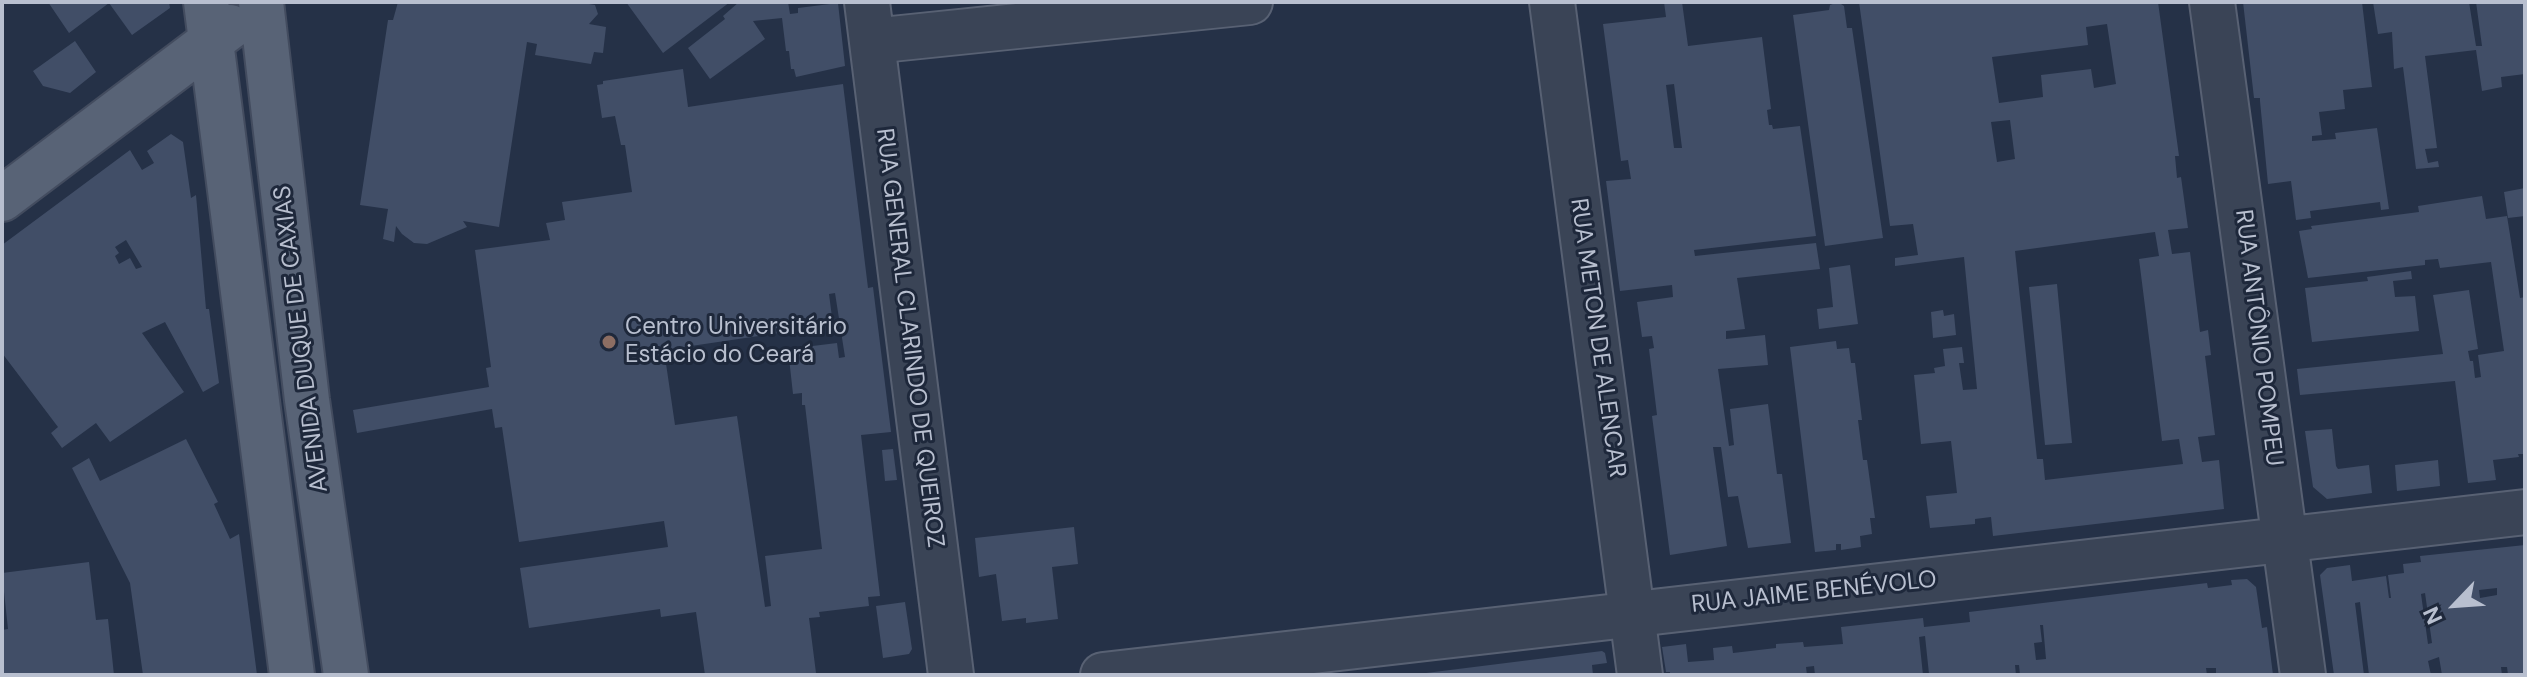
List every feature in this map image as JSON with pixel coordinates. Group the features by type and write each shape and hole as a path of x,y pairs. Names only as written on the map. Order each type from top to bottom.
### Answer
{"main road":[{"path":"2,199 209,22 262,3"},
{"name":"AVENIDA DUQUE DE CAXIAS","path":"262,3 307,400 346,675"},
{"path":"209,22 292,675"}],"street":[{"path":"869,22 1250,2"},
{"name":"RUA METON DE ALENCAR","path":"1552,2 1640,675"},
{"name":"RUA ANTÔNIO POMPEU","path":"2212,2 2303,675"},
{"name":"RUA GENERAL CLARINDO DE QUEIROZ","path":"869,22 951,675"},
{"name":"RUA JAIME BENÉVOLO","path":"1103,675 2525,512"}],"building":[{"path":"48,2 169,2 170,8 132,35 109,3 69,33"},
{"path":"398,2 577,2 595,5 598,14 589,24 606,27 603,53 594,52 591,64 535,55 537,44 527,42 499,227 463,221 467,227 427,244 414,243 396,226 394,242 383,239 388,209 360,205 388,20 393,20"},
{"path":"626,2 730,2 663,53"},
{"path":"739,2 788,2 790,14 798,13 798,8 838,3 845,66 796,77 794,69 791,69 789,51 786,51 782,18 753,21 765,39 710,79 688,48 725,19 723,16"},
{"path":"1664,2 1682,2 1688,46 1762,37 1771,109 1767,110 1769,125 1773,129 1800,126 1816,236 1694,250 1695,256 1816,243 1820,269 1737,278 1745,329 1726,331 1726,339 1765,335 1768,365 1718,369 1729,446 1734,445 1730,409 1768,404 1777,474 1782,474 1791,543 1748,548 1738,496 1728,497 1721,447 1713,447 1727,546 1670,555 1652,416 1657,415 1649,349 1654,348 1652,336 1642,337 1637,302 1673,297 1672,285 1620,291 1606,181 1631,179 1628,160 1621,161 1603,24 1666,17","holes":["1674,84 1682,148 1674,148 1666,85"]},
{"path":"1838,2 1844,6 1847,28 1852,28 1883,238 1825,246 1793,15 1829,10 1830,5"},
{"path":"1859,2 2158,2 2179,156 2175,156 2177,178 2181,177 2188,228 2168,230 2172,254 2190,252 2200,332 2208,330 2211,355 2205,356 2215,435 2198,437 2202,462 2219,460 2224,509 1993,536 1991,517 1975,519 1975,524 1930,528 1926,496 1957,493 1951,441 1921,444 1914,375 1935,373 1934,368 1945,366 1943,349 1962,347 1964,363 1959,363 1963,390 1977,389 1964,257 1895,266 1895,258 1918,255 1913,224 1890,226","holes":["2107,24 2116,84 2094,88 2091,69 2041,75 2043,97 1999,103 1992,57 2088,45 2086,27","2010,120 2015,159 1997,162 1991,122","2155,232 2159,256 2139,259 2162,441 2179,439 2183,464 2045,480 2043,459 2037,459 2015,251"]},
{"path":"2243,2 2362,2 2372,87 2343,90 2345,109 2319,112 2322,135 2312,136 2312,141 2336,139 2335,133 2377,128 2389,209 2381,210 2380,202 2310,211 2311,218 2296,220 2291,181 2268,184 2260,98 2254,98"},
{"path":"2373,2 2469,2 2476,46 2482,46 2476,2 2524,2 2525,74 2501,77 2502,87 2482,91 2476,50 2425,56 2437,148 2425,149 2428,163 2438,161 2439,167 2416,169 2403,67 2394,69 2392,32 2378,34"},
{"path":"75,41 96,72 70,93 43,86 33,71"},
{"path":"683,69 688,107 843,84 868,288 873,287 891,432 861,435 880,596 868,597 869,606 819,612 820,617 809,618 816,673 705,675 696,612 661,617 660,609 529,628 520,568 668,547 664,521 519,542 502,427 495,428 492,409 357,433 353,410 489,387 486,368 491,367 475,250 550,240 546,223 565,220 562,202 632,192 625,145 621,145 615,116 602,118 597,85 603,84 603,81","holes":["835,293 845,357 839,358 837,343 788,349 793,394 802,393 802,405 805,405 822,549 765,556 771,606 765,607 737,416 675,425 664,350 833,325 829,294"]},
{"path":"171,134 183,142 191,198 196,195 206,309 209,309 219,383 203,392 165,322 142,333 184,392 110,442 96,423 62,448 51,433 58,427 2,353 2,245 130,150 142,170 154,163 147,151","holes":["126,240 142,267 136,269 130,258 119,264 115,256 119,253 115,247"]},
{"path":"2525,188 2525,216 2508,218 2504,192"},
{"path":"2482,196 2486,219 2507,216 2520,298 2525,297 2525,454 2493,460 2496,480 2468,483 2455,381 2300,395 2297,369 2443,354 2433,295 2469,290 2478,349 2468,351 2475,378 2481,377 2478,355 2504,351 2491,262 2440,268 2438,259 2425,260 2425,265 2308,278 2299,231 2312,229 2311,226 2419,212 2418,206"},
{"path":"1850,265 1858,324 1819,329 1817,309 1833,307 1829,268"},
{"path":"2411,271 2412,279 2393,281 2395,297 2415,296 2419,331 2312,342 2305,288 2368,281 2367,277"},
{"path":"2057,284 2072,443 2045,445 2029,287"},
{"path":"1943,310 1944,316 1954,314 1956,335 1933,338 1931,312"},
{"path":"1836,341 1837,349 1849,348 1851,363 1855,363 1863,460 1867,460 1875,518 1870,518 1872,534 1860,536 1861,547 1841,550 1841,544 1836,544 1836,550 1815,552 1790,347"},
{"path":"2332,429 2336,466 2338,469 2369,465 2372,493 2327,499 2313,487 2305,431"},
{"path":"186,439 218,502 214,504 230,539 239,534 257,675 143,675 130,583 72,468 89,458 100,481"},
{"path":"893,449 897,480 885,481 882,450"},
{"path":"2438,460 2440,486 2397,491 2395,465"},
{"path":"1074,527 1078,564 1052,567 1058,619 1026,623 1026,618 1002,621 996,574 979,577 975,538"},
{"path":"2525,545 2525,675 2508,675 2507,667 2501,667 2502,675 2442,675 2439,657 2428,661 2431,675 2369,675 2360,602 2355,603 2364,675 2334,675 2320,575 2327,568 2350,565 2352,581 2386,576 2391,598 2388,575 2404,573 2403,564 2421,562 2420,556","holes":["2497,588 2497,595 2480,598 2479,590","2425,593 2432,643 2428,644 2421,594"]},
{"path":"89,562 96,620 108,619 114,675 2,675 2,630 8,629 2,573"},
{"path":"2247,579 2256,587 2262,628 2267,627 2273,675 2216,675 2216,668 2206,668 2207,675 2020,675 2019,665 2015,665 2016,675 1929,674 1925,636 1919,637 1923,675 1815,675 1814,666 1806,667 1807,675 1670,675 1666,672 1662,647 1686,644 1688,662 1714,660 1713,648 1732,646 1733,653 1776,648 1776,644 1803,642 1804,647 1843,644 1841,627 1923,618 1924,627 1970,622 1969,612 2207,583 2208,588 2232,585 2231,580","holes":["2040,625 2043,625 2046,659 2036,660 2034,643 2042,642"]},
{"path":"905,602 912,649 909,654 883,658 876,606"},
{"path":"1602,651 1607,663 1592,665 1593,675 1426,675 1426,673"}],"place":[{"name":"Centro Universitário Estácio do Ceará","path":"609,342"}]}
